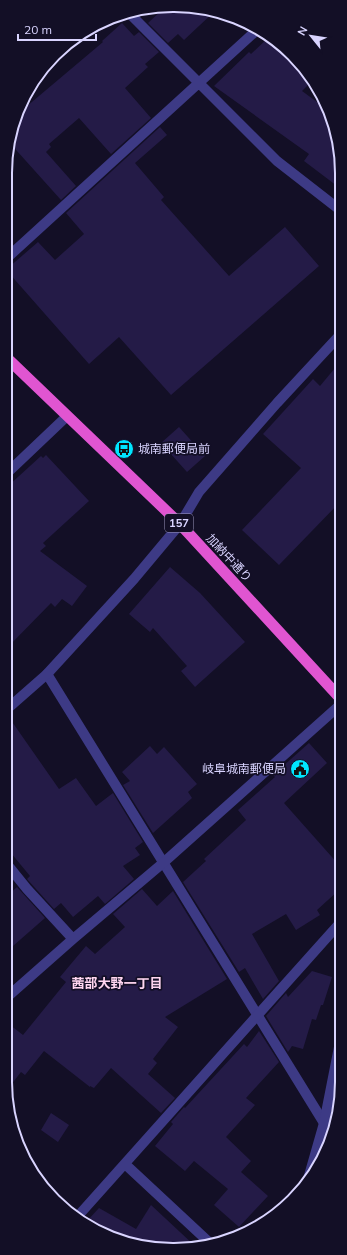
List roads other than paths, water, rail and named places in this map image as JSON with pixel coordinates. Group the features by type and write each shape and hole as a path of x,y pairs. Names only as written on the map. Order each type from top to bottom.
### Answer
{"highway":[{"name":"加納中通り","path":"12,362 180,524 335,693"}],"street":[{"path":"133,18 277,161 335,206"},
{"path":"12,253 253,33"},
{"path":"12,705 47,674 134,579 180,524 199,492 277,403 335,340"},
{"path":"12,468 67,416"},
{"path":"47,674 324,1123"},
{"path":"12,993 163,862 335,709"},
{"path":"12,871 73,939"},
{"path":"80,1214 335,928"},
{"path":"313,1163 324,1123 335,1067"},
{"path":"125,1164 206,1240"}],"place":[{"name":"城南郵便局前","path":"124,449"},
{"name":"岐阜城南郵便局","path":"300,769"}],"district":[{"name":"茜部大野一丁目","path":"117,983"}]}
